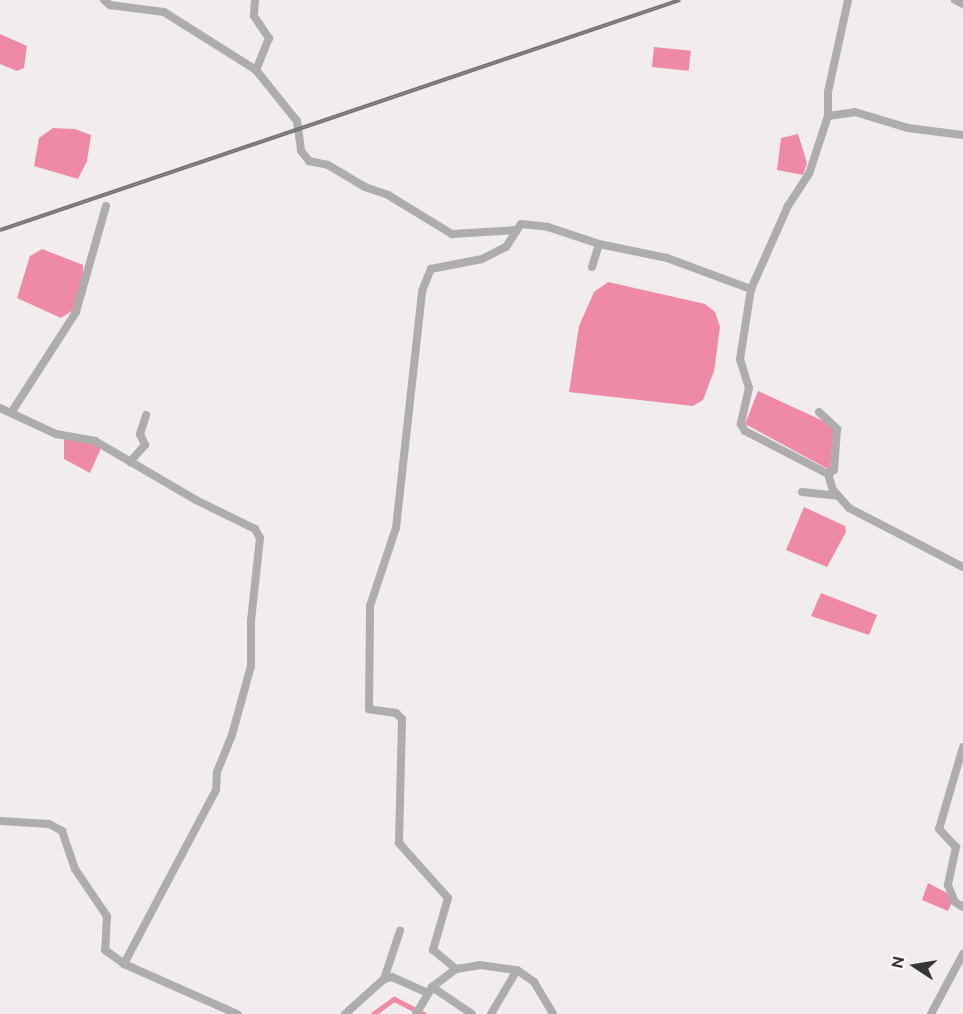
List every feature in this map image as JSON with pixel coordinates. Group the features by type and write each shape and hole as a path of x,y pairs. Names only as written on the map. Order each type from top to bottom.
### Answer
{"street":[{"path":"104,0 110,5 164,12 256,70 297,121 302,151 309,160 328,165 365,187 388,195 452,234 517,230"},
{"path":"255,0 254,16 269,38 256,70"},
{"path":"848,0 828,92 828,116 809,174 788,206 752,289 740,359 749,388 741,424 744,431 828,474 838,496 849,508 963,567"},
{"path":"955,0 963,4"},
{"path":"828,116 855,112 925,131 963,135"},
{"path":"11,413 76,312 106,206"},
{"path":"456,969 433,950 448,898 399,843 402,719 396,713 369,709 370,606 396,528 422,291 432,269 482,259 506,247 521,224 548,227 599,244 667,258 752,289"},
{"path":"592,267 599,244"},
{"path":"0,408 56,434 95,441 255,529 260,538 251,621 251,666 232,735 217,772 216,790 124,964"},
{"path":"819,412 837,429 834,470 828,474"},
{"path":"130,462 145,445 140,434 146,415"},
{"path":"802,492 838,496"},
{"path":"963,747 939,829 956,847 948,885 955,902 963,907"},
{"path":"0,821 49,824 62,831 75,869 107,916 105,950 124,964 237,1014"},
{"path":"384,979 399,931"},
{"path":"931,1014 963,954"},
{"path":"416,1014 428,993 456,969 503,966 517,970 534,982 553,1014"},
{"path":"491,1014 517,970"},
{"path":"345,1014 384,979 392,977 472,1014"}],"shaded area":[{"path":"0,34 27,46 24,68 17,71 0,64"},
{"path":"654,47 691,51 689,71 652,67"},
{"path":"53,128 75,129 91,135 87,161 78,179 34,166 39,138"},
{"path":"798,134 807,163 803,175 777,170 781,138"},
{"path":"42,249 83,265 83,283 72,311 61,318 17,298 30,256"},
{"path":"608,282 705,304 715,312 720,327 714,371 703,400 693,406 569,392 579,326 594,292"},
{"path":"758,391 834,426 830,470 745,424"},
{"path":"64,439 89,440 101,448 90,473 64,459"},
{"path":"804,507 845,526 846,532 827,567 786,550"},
{"path":"821,593 877,615 869,635 811,616"},
{"path":"928,883 947,893 952,902 948,911 922,900"}],"waterway":[{"path":"373,1014 394,999 423,1014"}],"railway":[{"path":"0,230 680,0"}]}
